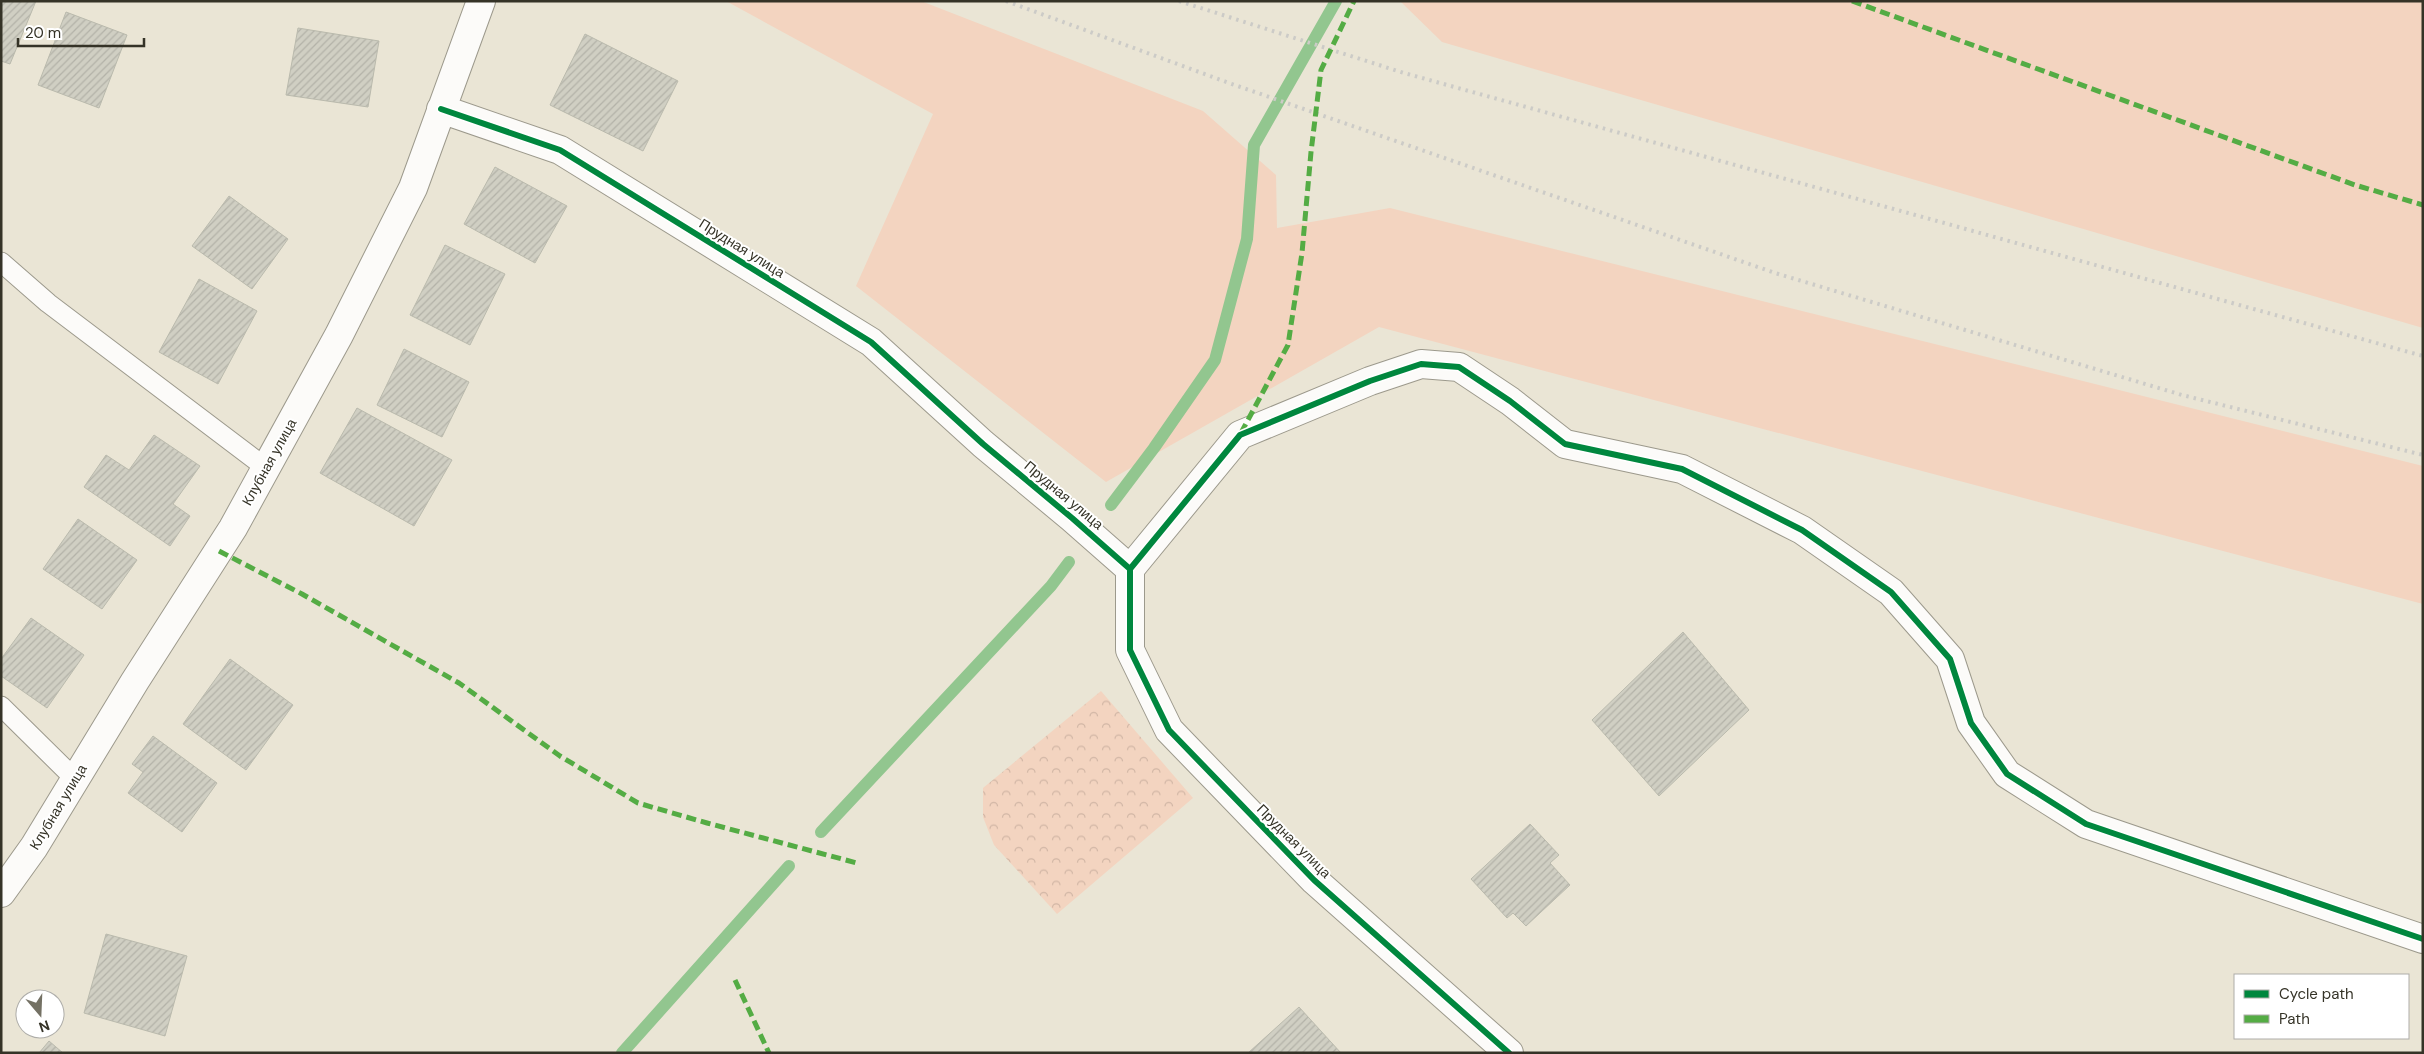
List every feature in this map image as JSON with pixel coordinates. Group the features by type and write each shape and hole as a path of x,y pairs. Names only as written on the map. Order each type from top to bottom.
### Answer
{"street":[{"name":"Клубная улица","path":"1,894 34,847 233,528 339,335 413,188 481,1"},
{"name":"Прудная улица","path":"441,109 560,150 871,342 983,444 1130,569 1130,650 1169,730 1314,880 1509,1053"},
{"path":"1130,569 1240,436 1370,380 1421,364 1460,368 1510,401 1565,444 1682,469 1802,530 1891,592 1950,659 1971,723 2007,774 2086,824 2423,939"}],"lane":[{"path":"1,262 48,303 266,468"},
{"path":"1,706 75,779"}],"green space":[{"path":"726,1 921,1 1203,111 1276,175 1277,228 1390,208 2423,466 2423,604 1379,327 1106,482 856,286 933,114"},
{"path":"1400,1 2423,1 2423,328 1442,42"},
{"path":"1101,691 1193,798 1057,914 994,845 983,817 983,788"}],"building":[{"path":"1,1 36,1 10,64 1,61"},
{"path":"66,12 127,35 99,108 38,85"},
{"path":"298,28 379,41 368,107 286,95"},
{"path":"585,34 678,81 643,151 550,105"},
{"path":"495,167 567,206 535,263 464,224"},
{"path":"229,196 288,239 252,289 192,246"},
{"path":"445,245 505,274 470,345 410,315"},
{"path":"199,279 257,311 218,384 159,352"},
{"path":"404,349 469,382 442,437 377,405"},
{"path":"357,408 452,460 414,526 320,473"},
{"path":"154,435 200,466 173,504 190,516 170,546 84,487 106,455 129,470"},
{"path":"78,519 137,560 102,609 43,569"},
{"path":"31,618 84,655 47,708 1,676 1,659"},
{"path":"1683,632 1749,710 1659,796 1592,720"},
{"path":"230,659 293,705 246,770 183,724"},
{"path":"153,736 217,783 182,832 128,793 143,772 132,764"},
{"path":"1530,824 1559,855 1550,863 1570,885 1526,926 1513,913 1507,918 1471,879"},
{"path":"106,934 187,956 165,1036 84,1013"},
{"path":"1299,1007 1341,1053 1248,1053"},
{"path":"49,1041 63,1053 39,1053"}],"waterway":[{"path":"1111,505 1154,448 1215,360 1247,239 1254,145 1336,1"},
{"path":"821,832 1051,586 1069,562"},
{"path":"622,1053 789,866"}],"railway":[{"path":"1006,1 1229,83 1775,273 2182,395 2423,455"},
{"path":"1179,1 1404,73 2423,356"}],"marked path":[{"path":"1241,433 1288,345 1302,253 1321,70 1354,1"},
{"path":"1852,1 2355,185 2423,205"},
{"path":"219,551 302,594 459,683 560,756 638,803 857,863"},
{"path":"735,980 769,1053"}],"cycle path":[{"path":"441,109 560,150 871,342 983,444 1130,569 1130,650 1169,730 1314,880 1509,1053"},
{"path":"1130,569 1240,435 1370,381 1421,364 1459,367 1510,401 1565,444 1682,469 1802,530 1891,592 1950,659 1971,723 2007,774 2086,824 2423,939"}]}
